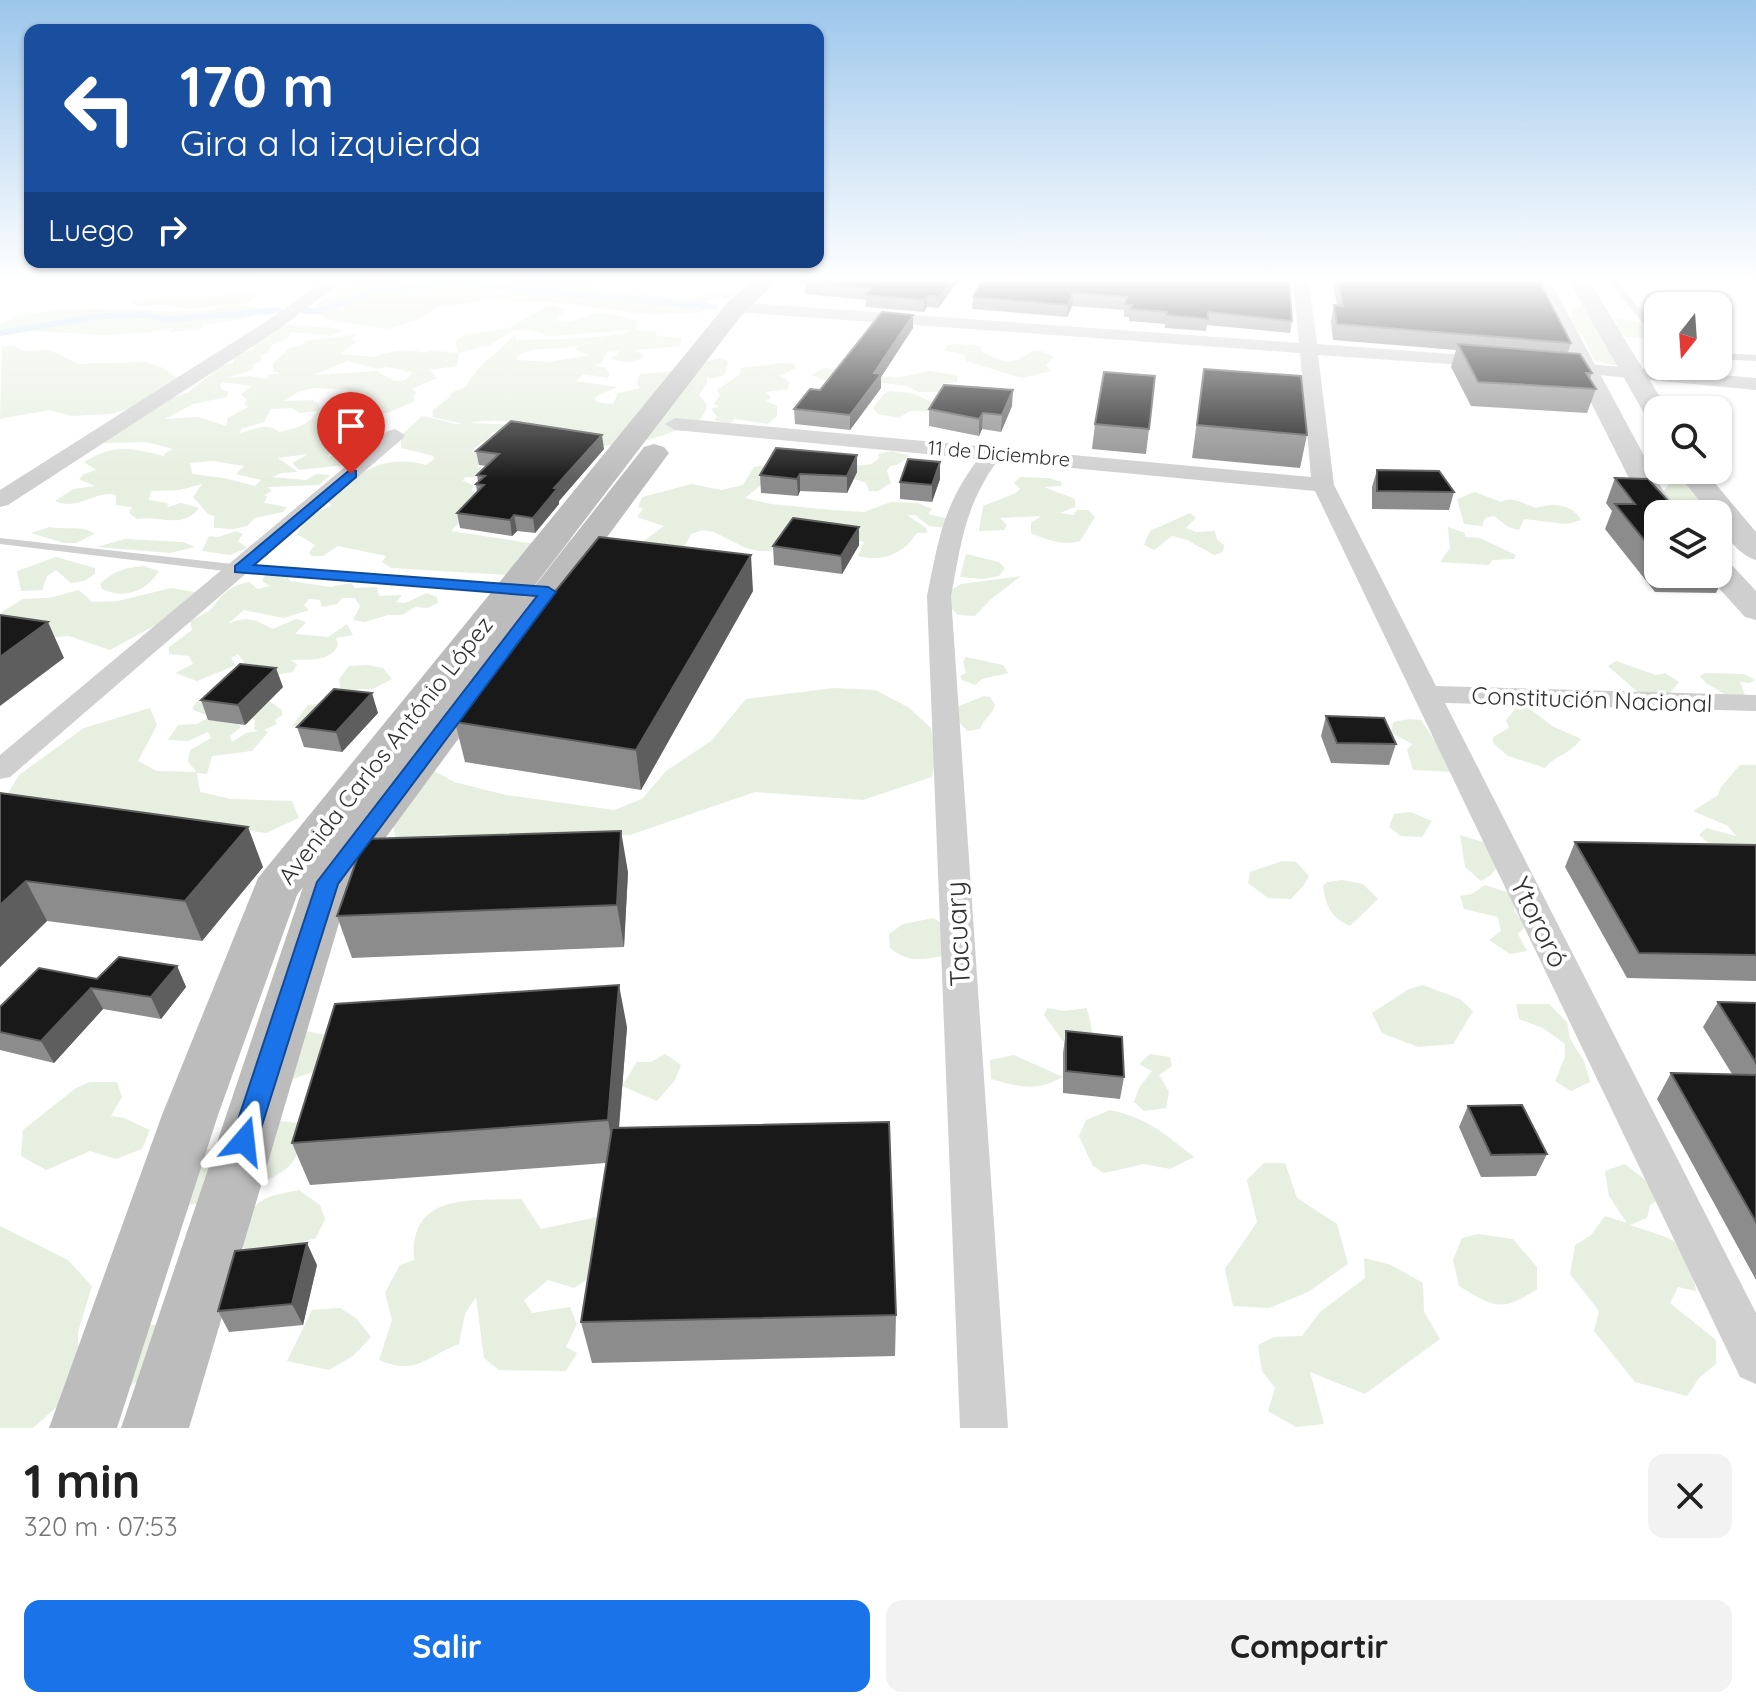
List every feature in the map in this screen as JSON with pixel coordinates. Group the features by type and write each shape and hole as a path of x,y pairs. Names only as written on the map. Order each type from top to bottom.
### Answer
{"main road":[{"name":"Avenida Carlos António López","path":"155,1428 328,882 530,590 722,348"},
{"name":"Avenida Carlos António López","path":"83,1428 190,1115 275,890 675,424 728,348"},
{"path":"190,1115 253,1112"}],"street":[{"path":"0,500 238,348"},
{"path":"1310,348 1323,485"},
{"path":"1318,348 1511,363"},
{"path":"1576,348 1657,500"},
{"path":"1619,348 1647,396"},
{"path":"1542,365 1644,373"},
{"path":"1728,380 1756,384"},
{"name":"11 de Diciembre","path":"675,424 1323,485"},
{"path":"0,770 241,569 395,435"},
{"name":"Tacuary","path":"984,1428 939,596 955,516 971,483 993,452"},
{"path":"1701,484 1756,551"},
{"name":"Ytororó","path":"1323,485 1756,1361"},
{"path":"1732,584 1756,610"},
{"name":"Constitución Nacional","path":"1428,694 1756,703"}],"lane":[{"path":"1732,357 1756,358"},
{"path":"0,541 241,569 530,590"}],"green space":[{"path":"2,348 50,350 79,364 145,362 161,367 178,379 135,407 111,414 73,416 49,410 0,419"},
{"path":"253,348 270,348 260,356 262,360 253,365 253,370 225,378 249,376 267,379 268,375 280,373 273,371 273,364 290,348 349,348 340,354 376,357 407,350 458,353 457,348 480,348 459,353 457,366 430,370 437,378 412,389 416,392 413,397 415,401 387,413 374,414 379,421 326,449 331,450 328,457 353,448 361,450 346,457 344,465 299,470 292,463 308,454 278,458 298,472 272,477 306,480 317,474 330,475 319,485 268,487 272,491 264,495 267,497 264,503 287,507 283,512 255,518 247,526 214,528 214,516 208,514 193,497 202,484 180,490 151,491 149,500 167,503 168,507 181,503 199,508 193,515 178,520 137,519 129,513 132,507 116,505 116,495 101,495 71,504 55,501 73,489 95,486 79,479 96,470 84,462 96,456 124,449 165,456 173,449 146,442 103,443 166,400 189,392 223,365 232,364 235,359 231,356","holes":["347,361 377,369 386,367 413,372 400,381 377,371 315,375","223,382 252,386 241,394 247,400 244,404 248,407 228,418 226,426 198,417 165,419 193,404 227,397 228,391 222,390 220,385","314,388 349,390 338,401 319,408 313,400 284,401 298,392","291,408 300,413 317,411 306,423 291,429 279,432 265,427 240,433 241,429 264,422 271,409","213,461 244,466 236,474 261,480 255,486 192,474 190,463"]},
{"path":"502,348 562,348 532,350 517,356 517,360 548,362 589,355 576,350 577,348 662,348 635,350 645,355 623,362 610,358 618,351 607,352 602,362 594,366 605,367 610,375 607,378 584,374 575,381 617,387 595,397 596,402 613,404 618,393 640,388 637,384 640,374 674,371 720,358 728,361 725,375 707,377 707,383 699,395 707,404 699,420 642,441 582,445 551,439 528,425 518,423 469,423 520,425 492,433 472,451 487,455 477,466 484,469 483,477 465,477 463,481 475,486 471,490 485,497 451,531 529,543 566,538 577,542 546,570 507,575 391,568 382,562 386,556 338,546 323,556 312,556 309,553 315,545 297,534 308,517 332,505 327,502 348,482 371,468 397,462 426,465 434,459 434,456 401,448 401,436 422,416 463,424 433,417 433,410 451,393 467,386 476,372"},
{"path":"981,348 983,353 1006,361 1020,359 1035,351 1054,357 1046,365 1051,371 1021,378 966,361 964,355 944,350"},
{"path":"1589,348 1623,348 1629,365 1611,365 1594,360"},
{"path":"794,364 796,368 780,376 789,382 788,389 766,392 771,398 766,401 777,406 777,416 768,424 735,419 729,424 714,420 717,417 711,409 719,406 714,404 720,395 717,390 740,374 741,368"},
{"path":"824,368 897,378 929,371 957,375 957,382 941,384 940,392 919,392 908,386 824,380 811,375"},
{"path":"890,391 911,393 935,403 934,411 910,411 899,418 878,414 873,408"},
{"path":"892,451 910,456 890,466 887,471 891,483 878,491 869,491 866,483 849,477 852,466 872,464 879,458 878,454"},
{"path":"767,465 761,485 745,498 771,504 864,512 891,502 918,503 932,509 928,514 949,519 945,528 929,526 915,515 907,515 926,528 927,533 917,533 899,551 876,558 858,556 864,542 853,540 782,544 770,551 759,551 702,530 691,534 684,547 641,543 664,526 637,517 643,509 638,507 642,497 692,484 721,490 743,485 754,467"},
{"path":"1020,477 1049,478 1062,482 1061,486 1044,487 1075,499 1075,507 1060,513 1074,515 1077,510 1088,510 1095,517 1080,541 1062,543 1031,533 1031,523 1041,516 1000,518 1007,525 1004,530 979,531 983,506 1016,493 1020,489 1014,483"},
{"path":"1669,484 1711,489 1707,500 1668,500 1661,495"},
{"path":"1475,492 1501,502 1515,500 1536,508 1562,506 1573,511 1581,520 1567,524 1524,519 1519,530 1508,527 1494,516 1485,518 1482,526 1464,524 1457,499"},
{"path":"1190,513 1196,518 1186,528 1196,532 1215,531 1217,540 1224,545 1223,552 1214,555 1187,540 1172,536 1154,550 1144,545 1150,531"},
{"path":"50,527 80,529 94,534 76,543 64,543 31,533"},
{"path":"1448,527 1465,533 1465,537 1480,538 1516,555 1514,559 1492,560 1489,565 1440,562 1450,548"},
{"path":"237,531 243,534 238,541 247,548 230,555 202,551 209,536 218,537"},
{"path":"125,539 183,542 195,547 170,553 97,547"},
{"path":"966,554 999,562 1005,568 999,576 983,579 960,577"},
{"path":"56,557 95,568 95,574 84,581 71,583 56,570 47,576 42,590 21,591 17,571"},
{"path":"143,566 159,571 148,584 134,592 119,594 102,589 100,584 115,573"},
{"path":"285,572 290,581 331,587 351,583 355,588 377,587 379,596 402,595 396,602 405,603 427,593 437,597 438,603 427,608 415,607 402,615 388,615 365,622 353,620 360,606 355,598 342,598 337,604 322,607 320,600 309,599 304,605 309,610 284,618 244,610 228,624 251,620 273,629 296,619 306,622 295,634 328,637 347,624 353,635 336,638 338,645 330,655 311,660 290,660 297,664 293,672 274,675 243,671 244,662 238,654 231,658 236,665 197,681 175,673 193,664 189,656 169,654 169,647 192,630 190,621 211,609 232,588 249,582 258,589 270,586 262,581 265,575"},
{"path":"1021,576 975,616 958,615 950,607 949,591 961,584"},
{"path":"171,588 195,592 161,622 110,650 69,636 42,638 0,613 23,599 49,598 79,590 92,602 118,601"},
{"path":"966,657 1003,665 1008,673 982,679 975,685 962,680 960,676 966,673 963,661"},
{"path":"1616,661 1656,675 1665,673 1679,682 1664,701 1647,700 1608,666"},
{"path":"349,666 383,668 392,679 373,689 356,689 359,693 301,729 292,726 308,705 332,702 341,693 339,679"},
{"path":"1705,673 1744,674 1755,680 1740,682 1748,703 1706,683 1700,676"},
{"path":"834,688 875,690 908,707 931,728 936,756 932,777 863,800 755,792 630,835 471,838 443,834 396,840 393,826 434,771 454,782 506,795 614,810 642,799 666,771 711,741 746,699"},
{"path":"210,695 241,727 230,736 232,742 246,733 258,731 254,729 255,720 248,718 268,700 282,710 282,715 275,720 277,724 264,730 268,732 252,751 212,756 207,774 197,773 200,792 231,799 292,801 299,818 266,833 7,795 19,775 84,728 150,708 157,725 138,761 157,771 196,772 188,761 190,750 211,738 208,732 188,741 168,740 178,725 197,724 210,717 192,709 196,702"},
{"path":"984,696 990,697 994,708 980,729 967,731 953,715 959,706"},
{"path":"1524,704 1552,726 1581,739 1545,768 1508,756 1493,743 1493,737 1509,728 1506,720 1517,707"},
{"path":"1421,720 1455,772 1413,770 1407,749 1413,744 1391,733 1393,722"},
{"path":"1740,765 1756,765 1756,858 1717,850 1699,835 1706,828 1736,836 1728,826 1693,811 1718,795"},
{"path":"1410,812 1432,821 1422,837 1401,836 1389,827 1394,814"},
{"path":"1460,835 1483,842 1502,861 1491,875 1481,881 1465,867"},
{"path":"1282,861 1296,862 1309,876 1291,899 1268,898 1248,883 1250,872"},
{"path":"1342,880 1363,884 1378,899 1350,926 1334,915 1324,893 1323,886 1327,882"},
{"path":"1485,885 1516,895 1514,911 1526,926 1518,934 1527,951 1510,954 1489,940 1501,931 1498,917 1464,909 1460,896 1472,894"},
{"path":"933,918 957,932 943,956 915,959 890,948 889,934 903,924"},
{"path":"1423,985 1460,999 1473,1011 1453,1044 1418,1047 1382,1033 1372,1013 1409,989"},
{"path":"1516,1004 1549,1004 1567,1022 1570,1039 1584,1061 1590,1082 1571,1091 1555,1081 1565,1057 1565,1044 1543,1028 1519,1019"},
{"path":"1047,1008 1064,1011 1087,1008 1093,1034 1074,1047 1063,1041 1044,1015"},
{"path":"296,1029 335,1037 318,1070 285,1082"},
{"path":"665,1054 681,1065 675,1080 657,1101 622,1086 637,1062 651,1062"},
{"path":"1150,1054 1170,1057 1172,1066 1159,1075 1169,1092 1166,1108 1144,1111 1134,1102 1139,1088 1152,1071 1139,1064"},
{"path":"1014,1055 1063,1077 1044,1085 1027,1087 991,1079 990,1060"},
{"path":"90,1082 117,1082 122,1097 111,1116 124,1118 150,1130 142,1149 116,1159 90,1151 46,1170 21,1156 23,1130 76,1088"},
{"path":"1110,1110 1145,1122 1194,1157 1170,1169 1144,1164 1104,1173 1093,1166 1079,1136 1086,1120"},
{"path":"262,1119 299,1123 304,1142 290,1165 264,1182 234,1194 204,1203 177,1205 200,1150 228,1147"},
{"path":"1264,1163 1285,1163 1297,1198 1337,1224 1348,1264 1308,1292 1269,1308 1233,1306 1225,1269 1257,1222 1247,1180"},
{"path":"1625,1164 1654,1187 1661,1199 1650,1205 1647,1218 1630,1225 1677,1243 1684,1250 1693,1273 1696,1291 1678,1287 1670,1303 1716,1340 1716,1364 1699,1378 1687,1396 1635,1382 1594,1331 1599,1311 1570,1274 1575,1245 1591,1235 1605,1216 1627,1223 1609,1196 1605,1171"},
{"path":"299,1190 320,1205 325,1219 316,1238 246,1253 239,1238 249,1215 259,1202"},
{"path":"521,1199 541,1229 602,1216 598,1272 574,1288 548,1280 524,1300 532,1313 570,1307 577,1324 566,1347 577,1353 566,1371 499,1370 484,1358 476,1297 465,1314 459,1344 412,1365 402,1366 379,1360 392,1320 385,1293 400,1265 414,1260 415,1238 422,1222 432,1211 464,1201"},
{"path":"0,1226 68,1260 92,1286 78,1332 79,1386 132,1325 160,1325 159,1369 111,1397 79,1387 33,1428 0,1428"},
{"path":"1478,1234 1513,1239 1537,1267 1537,1289 1515,1302 1498,1304 1481,1299 1459,1286 1453,1260 1462,1238"},
{"path":"1364,1258 1391,1265 1423,1283 1424,1312 1440,1339 1365,1394 1310,1372 1324,1424 1296,1427 1268,1411 1275,1388 1262,1371 1258,1345 1274,1337 1302,1336 1320,1312 1365,1278"},
{"path":"340,1308 356,1318 371,1337 353,1356 329,1370 287,1361 312,1310"}],"building":[{"path":"854,348 891,348 874,373 881,374 850,415 794,409 810,389 820,390"},
{"path":"1460,348 1580,354 1592,373 1586,373 1596,389 1478,382"},
{"path":"1204,369 1301,376 1307,435 1197,425"},
{"path":"1104,372 1155,376 1149,429 1095,424"},
{"path":"944,385 1013,390 1002,415 983,413 979,419 929,409"},
{"path":"511,421 602,435 554,488 557,489 533,518 514,515 510,520 457,513 484,485 476,484 485,476 477,475 499,454 476,451"},
{"path":"776,448 857,455 847,476 800,474 797,479 760,475"},
{"path":"908,459 940,462 932,485 900,482"},
{"path":"1377,470 1439,471 1454,492 1377,491"},
{"path":"1615,478 1644,479 1644,484 1653,484 1667,500 1644,500 1644,540 1615,504 1635,504"},
{"path":"793,518 859,527 841,556 773,546"},
{"path":"599,537 751,555 636,750 455,722 516,640"},
{"path":"0,615 48,622 0,657"},
{"path":"240,664 276,668 238,705 201,700"},
{"path":"334,689 372,693 336,732 297,727"},
{"path":"1326,716 1384,718 1396,744 1337,743"},
{"path":"0,793 248,827 185,901 26,881 0,905"},
{"path":"621,831 617,905 337,916 364,839"},
{"path":"1575,842 1756,845 1756,955 1639,953"},
{"path":"119,957 177,966 151,997 91,988 41,1041 0,1032 0,1007 39,968 97,979"},
{"path":"619,985 608,1120 292,1143 335,1004"},
{"path":"1718,1002 1756,1003 1756,1063"},
{"path":"1066,1031 1122,1037 1124,1077 1066,1071"},
{"path":"1671,1073 1756,1075 1756,1222"},
{"path":"1522,1105 1547,1154 1491,1155 1468,1106"},
{"path":"889,1122 896,1315 581,1322 612,1128"},
{"path":"307,1243 292,1304 218,1311 235,1251"}],"route":[{"path":"244,1141 328,882 548,592 241,569 351,474"}]}
